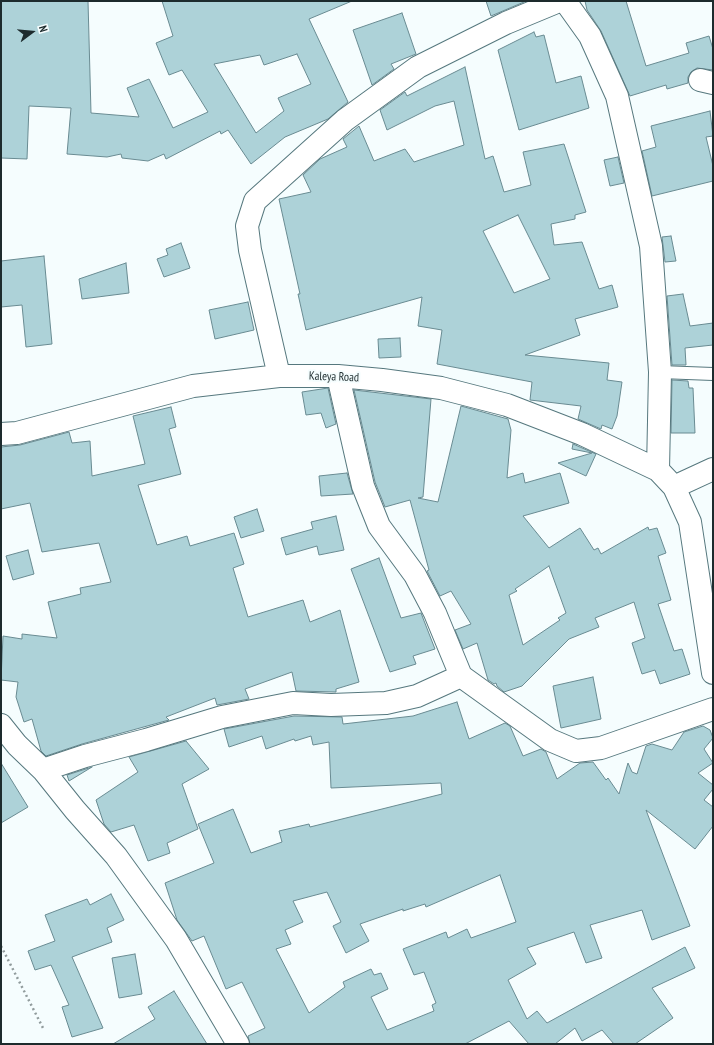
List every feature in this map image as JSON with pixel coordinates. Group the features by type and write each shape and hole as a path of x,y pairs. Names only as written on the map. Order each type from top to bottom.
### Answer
{"street":[{"path":"279,376 250,250 247,226 255,200 345,120 418,67 506,23 559,1"},
{"path":"565,1 590,36 617,96 651,246 660,372 658,470 674,487 690,522 713,673"},
{"name":"Kaleya Road","path":"1,434 16,433 193,386 279,376 338,376 441,388 507,405 582,434 658,470"},
{"path":"338,376 363,486 379,526 415,575 435,613 461,676 550,740 576,751 602,748 713,709"},
{"path":"674,487 713,468"},
{"path":"43,770 86,756 236,714 293,703 331,705 386,703 416,696 461,676"},
{"path":"1,725 17,745 43,770 75,810 116,856 176,939 238,1044"}],"lane":[{"path":"660,372 713,374"}],"path":[{"path":"1,946 43,1028"}],"building":[{"path":"1,1 88,1 91,113 139,117 127,88 149,79 173,128 208,112 182,70 169,75 156,43 173,36 162,1 352,1 309,19 348,102 328,119 285,137 251,164 228,130 221,134 220,131 166,159 164,154 148,161 122,158 121,154 107,157 67,154 71,108 29,106 27,159 1,158","holes":["297,54 311,84 278,98 284,111 256,133 214,64 260,55 264,65"]},
{"path":"486,1 524,1 524,2 491,16"},
{"path":"585,1 626,1 646,66 689,53 686,43 709,36 713,49 713,70 697,68 691,72 688,77 688,83 667,89 666,85 630,96 601,31 587,10"},
{"path":"402,13 416,54 391,64 394,69 372,85 353,30"},
{"path":"534,32 536,37 544,35 556,83 581,76 589,108 519,130 498,50"},
{"path":"465,67 485,159 493,156 504,192 531,185 523,152 564,144 586,212 575,215 575,219 551,224 554,245 582,242 599,289 612,285 618,307 575,319 580,335 525,355 609,363 607,380 622,382 617,416 612,429 602,425 601,429 578,419 581,406 530,400 532,382 437,364 442,330 418,326 422,297 306,330 298,294 300,294 279,199 311,192 303,175 320,159 347,147 343,139 359,126 374,161 405,149 414,162 464,145 454,101 435,106 387,130 380,110 405,92 407,96","holes":["518,215 550,279 514,293 483,231"]},
{"path":"710,111 713,136 706,137 713,166 713,181 652,196 642,151 656,147 651,126"},
{"path":"618,157 624,183 610,186 604,160"},
{"path":"671,236 676,261 665,262 662,237"},
{"path":"181,243 190,268 164,277 157,259 168,255 166,249"},
{"path":"44,256 52,344 26,347 22,305 1,307 1,261"},
{"path":"126,263 129,293 82,299 79,279"},
{"path":"683,294 690,326 713,323 713,345 685,348 686,365 672,365 667,296"},
{"path":"248,302 254,330 215,339 209,310"},
{"path":"400,338 401,357 379,358 378,339"},
{"path":"672,380 688,381 689,388 693,388 695,433 671,433"},
{"path":"328,388 336,424 326,428 321,413 306,415 302,392"},
{"path":"354,390 431,399 423,497 418,498 438,502 461,406 508,419 511,430 507,478 523,473 525,483 560,473 569,503 523,516 549,548 580,528 594,550 598,548 601,554 648,527 649,530 657,528 666,553 658,556 671,600 658,604 674,651 682,649 690,674 660,684 655,670 642,674 632,643 645,638 634,602 595,618 599,627 569,639 522,686 504,692 497,686 496,683 494,684 488,680 477,643 463,649 455,630 471,624 451,591 440,596 427,571 429,570 410,500 385,507 375,482","holes":["549,566 566,613 558,618 560,620 523,645 509,595 517,591 515,589"]},
{"path":"171,407 176,427 169,429 181,474 138,485 157,545 187,536 190,546 234,533 244,564 233,568 248,617 303,600 310,622 340,610 359,682 336,689 336,692 296,691 292,672 245,689 249,699 217,705 215,698 166,717 169,720 82,744 46,756 41,751 32,719 24,722 16,697 18,682 1,680 3,636 22,639 22,634 57,638 48,602 81,594 80,588 111,582 99,543 42,552 30,503 1,509 1,447 20,445 69,432 72,443 90,441 92,476 145,464 133,416"},
{"path":"573,444 596,454 586,476 558,463 592,453 572,449"},
{"path":"347,473 353,494 321,496 319,476"},
{"path":"257,509 264,531 241,538 234,517"},
{"path":"336,516 344,550 319,555 317,546 286,555 281,538 313,529 311,522"},
{"path":"28,550 34,574 13,580 6,556"},
{"path":"379,558 401,618 421,613 435,649 413,656 416,664 390,672 351,569"},
{"path":"593,677 601,719 561,728 553,686"},
{"path":"457,702 469,739 505,723 510,726 523,756 541,749 546,752 557,779 580,763 593,762 606,780 608,778 619,794 628,763 632,772 637,774 646,746 652,744 672,750 684,732 703,726 710,730 713,738 704,749 713,763 698,773 713,785 713,789 704,800 713,807 713,826 695,849 646,810 690,926 652,940 642,910 590,925 602,958 586,963 574,932 527,948 536,964 508,980 527,1019 537,1011 547,1023 685,947 695,968 652,988 673,1018 635,1044 614,1044 602,1030 582,1041 575,1028 555,1044 529,1044 509,1021 465,1044 250,1044 248,1036 265,1028 242,982 226,989 204,936 192,941 177,920 165,883 214,863 198,824 233,809 251,853 282,842 279,831 309,824 310,827 442,794 441,783 331,788 329,742 313,745 311,736 295,741 294,739 266,749 262,736 229,747 224,729 294,716 342,717 343,724 413,716","holes":["500,875 516,922 471,938 467,929 448,938 446,932 403,949 414,975 424,972 436,1003 432,1005 434,1011 387,1030 371,997 388,989 381,973 374,975 371,969 343,982 345,987 309,1013 276,949 291,944 285,930 303,922 293,901 327,892 341,922 333,926 346,953 369,941 360,924 403,909 403,911 425,904 426,907"]},
{"path":"186,741 209,769 182,784 198,829 167,843 170,853 148,861 134,825 111,832 104,824 96,800 138,772 129,757"},
{"path":"1,763 28,807 1,823"},
{"path":"92,767 69,781 67,775"},
{"path":"111,894 124,920 107,928 112,942 72,957 103,1028 72,1037 62,1007 69,1005 51,965 35,970 28,951 55,941 45,915 87,899 90,905"},
{"path":"135,954 142,994 119,998 112,958"},
{"path":"174,991 207,1044 113,1044 155,1019 148,1007"}]}
